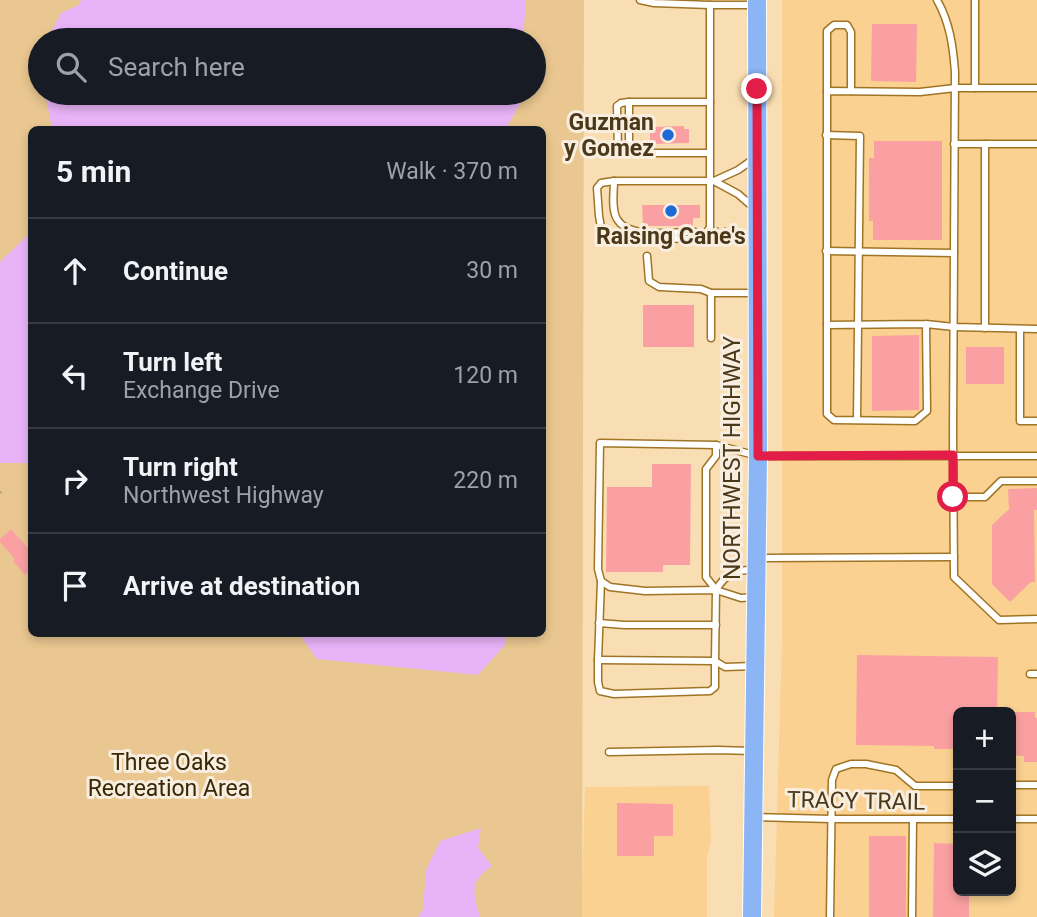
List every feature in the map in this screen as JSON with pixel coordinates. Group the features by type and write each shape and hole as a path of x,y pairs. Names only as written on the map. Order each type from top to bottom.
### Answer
{"main road":[{"name":"NORTHWEST HIGHWAY","path":"752,917 758,456 757,3"}],"lane":[{"path":"640,0 710,5 757,3"},
{"path":"937,0 948,25 953,46 955,88 954,577 999,620 1037,620"},
{"path":"975,0 975,88"},
{"path":"710,5 709,153 712,181 710,227 701,237 690,239 614,237 606,235 601,227 597,188 601,183 712,181 738,170 758,156"},
{"path":"852,91 851,32 847,25 834,25 827,31 827,414 834,420 915,421 927,411 926,324"},
{"path":"827,91 920,92 955,88 1037,88"},
{"path":"709,153 622,153 618,150 618,106 629,102 710,102"},
{"path":"629,102 629,153"},
{"path":"826,135 860,136 858,420"},
{"path":"954,144 1037,145"},
{"path":"985,144 985,328"},
{"path":"614,181 614,210 617,219 627,228 640,232 695,232 701,237"},
{"path":"712,181 738,194 758,211"},
{"path":"826,251 954,253"},
{"path":"647,256 649,281 659,287 701,289 711,293 757,293"},
{"path":"711,293 711,338"},
{"path":"827,325 926,324 1037,329"},
{"path":"1020,329 1020,421 1037,421"},
{"path":"954,557 757,564 730,575 721,581 716,590 715,687 710,691 614,694 600,691 600,443 716,445 758,456 1037,456"},
{"path":"716,445 716,456 706,469 706,578 716,590"},
{"path":"953,497 985,498 1001,481 1037,481"},
{"path":"601,581 610,587 645,591 716,590 741,598 756,597"},
{"path":"599,623 716,625"},
{"path":"598,660 715,661 725,667 755,666"},
{"path":"609,752 754,751"},
{"path":"830,917 832,780 836,768 850,764 866,764 896,771 915,786 953,786"},
{"path":"1016,785 1037,785"},
{"name":"TRACY TRAIL","path":"754,817 953,819"},
{"path":"912,917 913,819"},
{"path":"1016,819 1037,819"}],"path":[{"path":"710,227 730,228"}],"shaded area":[{"path":"81,0 526,0 524,28 53,28 61,13 79,5"},
{"path":"782,0 1037,0 1037,917 774,917 782,641"},
{"path":"47,105 519,105 507,126 51,126"},
{"path":"28,235 28,463 0,463 0,262"},
{"path":"302,637 506,637 506,644 478,675 317,659"},
{"path":"709,786 711,841 707,858 707,917 581,917 585,787"},
{"path":"481,828 478,848 492,866 476,883 475,895 480,917 418,917 423,909 426,870 440,841"}],"green space":[{"name":"Three Oaks Recreation Area","path":"0,0 584,0 582,917 0,917"}],"building":[{"path":"872,24 917,24 916,82 871,81"},
{"name":"Guzman y Gomez","path":"684,126 684,129 689,129 689,143 650,144 650,127"},
{"path":"874,141 942,141 942,240 873,240 873,221 869,221 869,158 874,158"},
{"name":"Raising Cane's","path":"642,205 700,205 700,218 693,218 693,226 643,226"},
{"path":"643,305 694,305 694,347 643,347"},
{"path":"919,335 919,410 872,411 872,336"},
{"path":"966,347 1004,347 1004,384 966,384"},
{"path":"652,464 691,464 690,565 663,565 663,572 606,572 607,487 652,487"},
{"path":"1037,488 1037,510 1034,510 1035,582 1031,582 1010,602 992,584 992,525 1009,509 1008,489"},
{"path":"11,529 28,546 28,572 25,575 13,561 15,559 0,539"},
{"path":"857,655 998,657 997,707 953,707 953,749 934,749 934,746 856,745"},
{"path":"1016,712 1035,712 1037,762 1024,762 1024,756 1016,755"},
{"path":"617,803 673,804 673,836 654,836 654,856 617,856"},
{"path":"869,836 906,836 906,917 869,917"},
{"path":"934,843 953,844 953,896 969,896 969,917 933,917"}],"place":[{"name":"Guzman y Gomez","path":"668,135"},
{"name":"Raising Cane's","path":"671,211"}],"route":[{"path":"757,89 758,456 953,455 953,497"}]}
